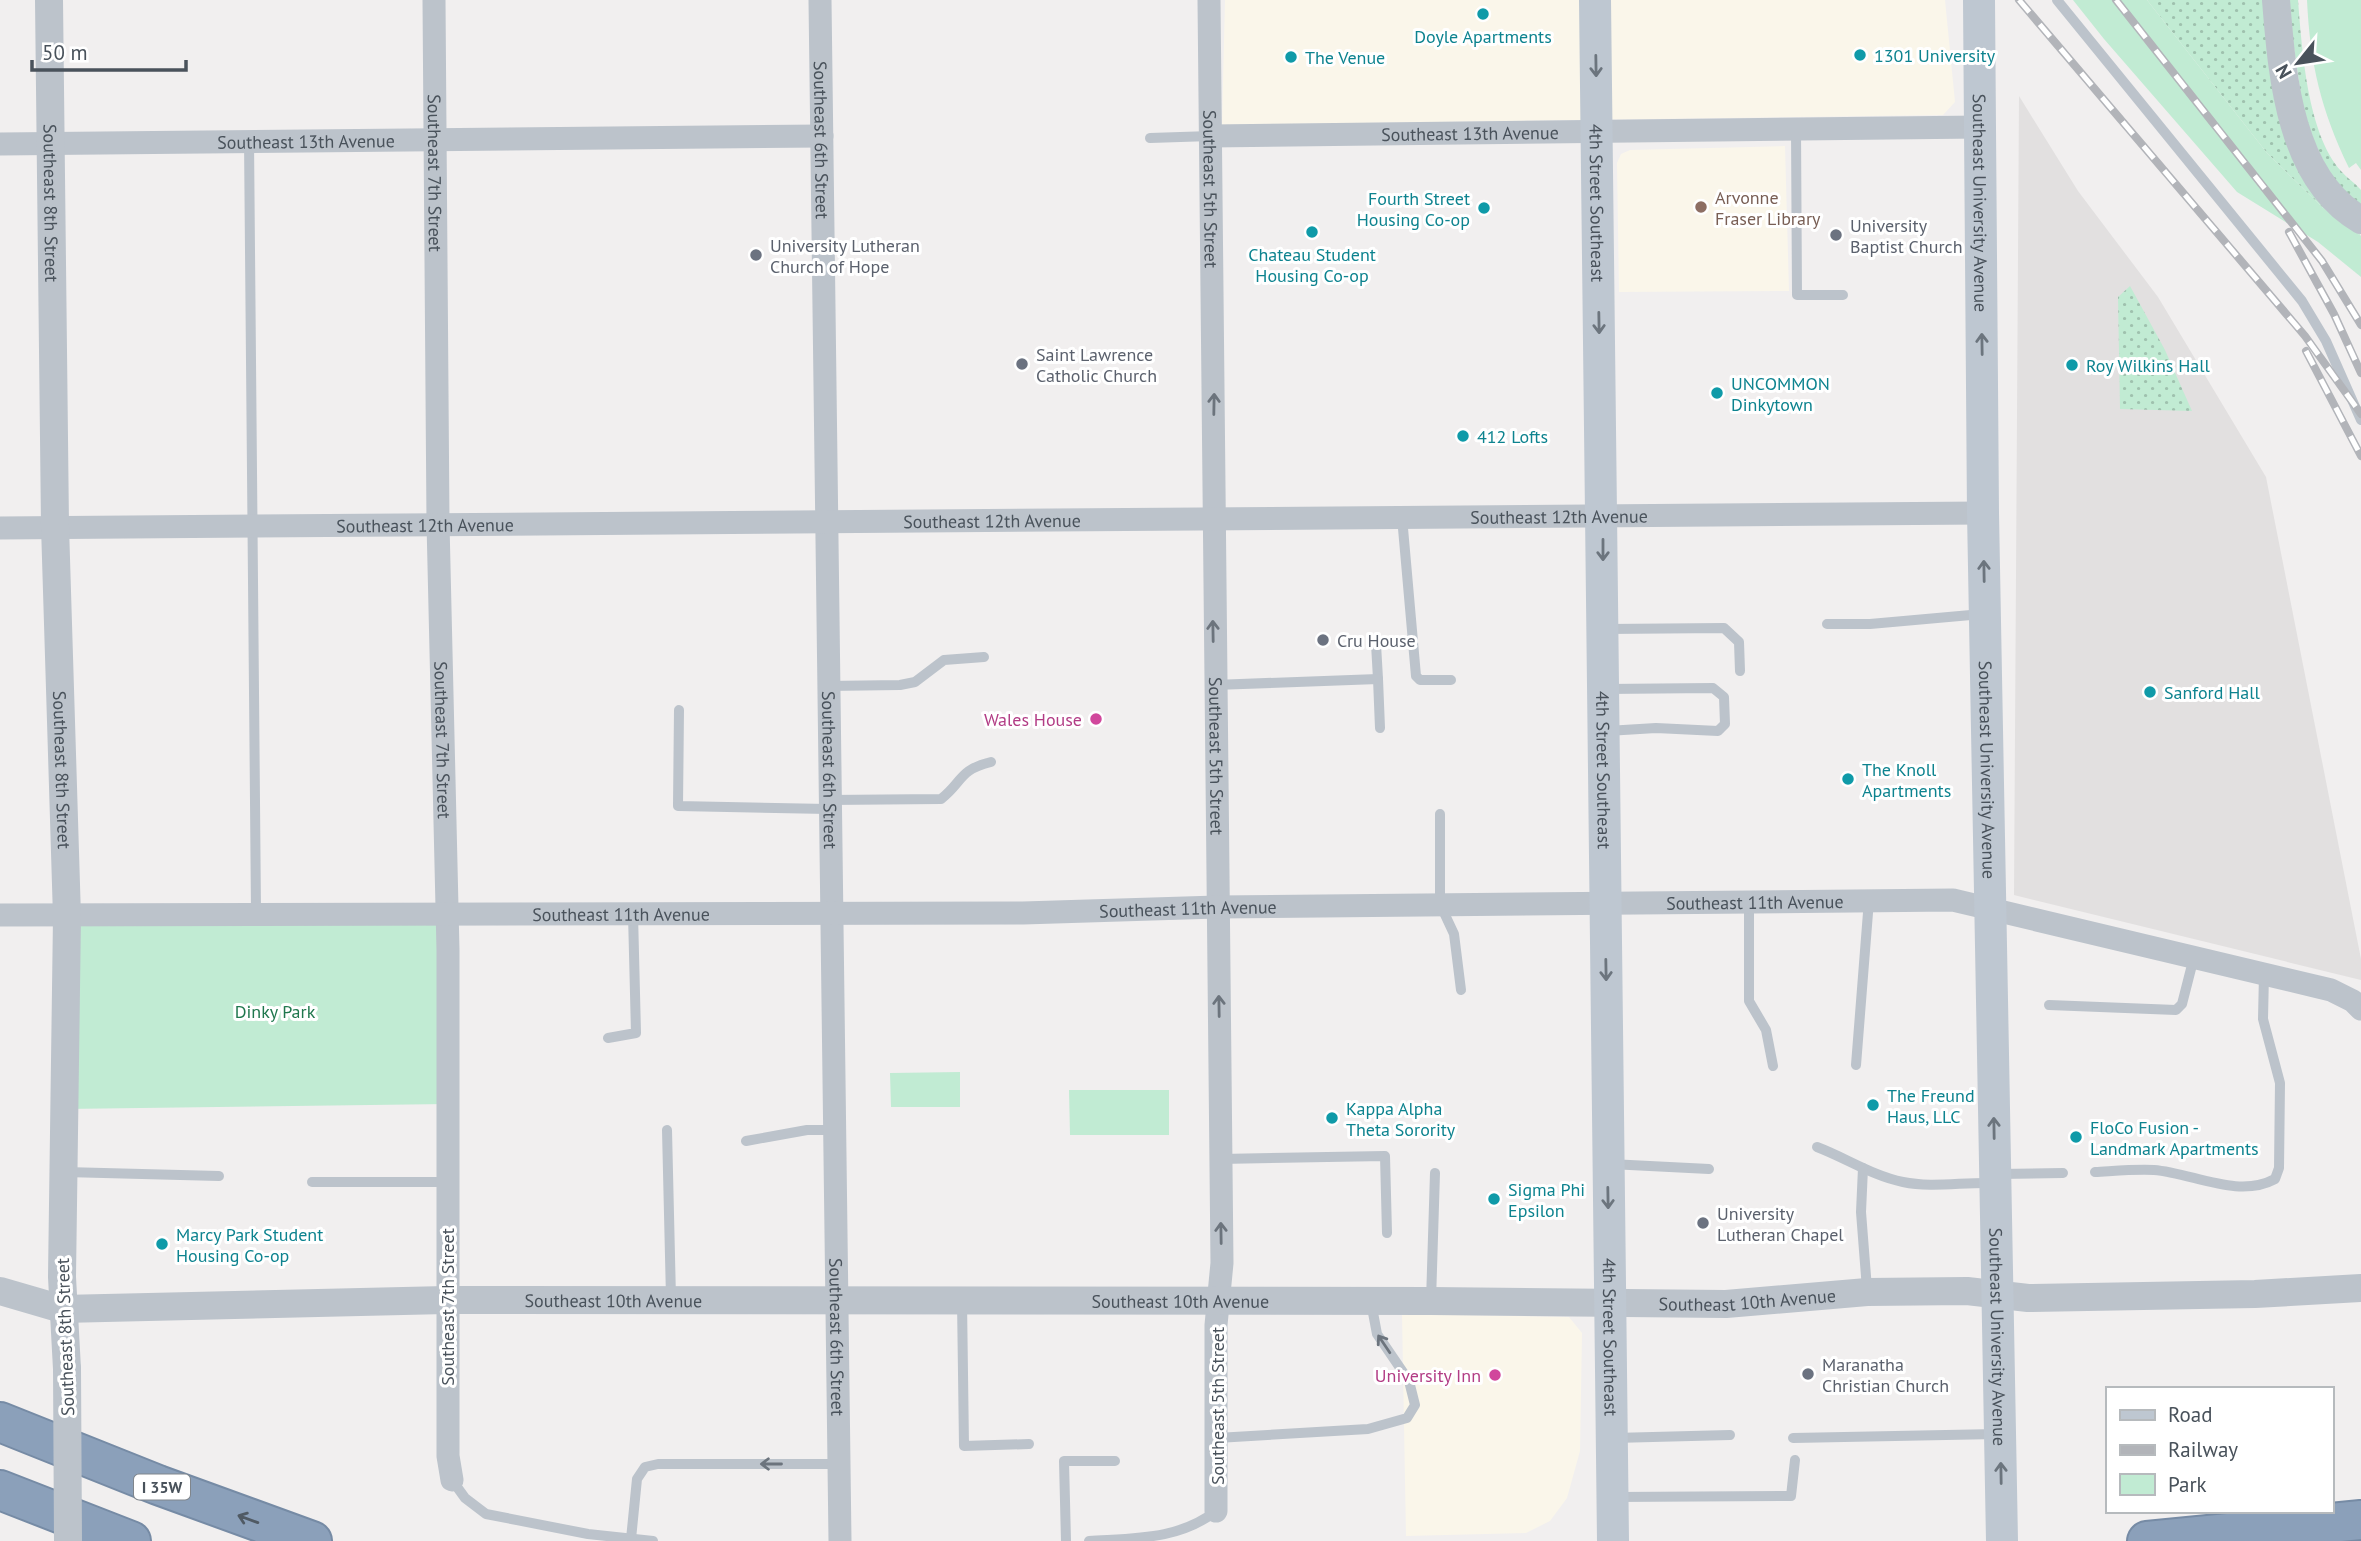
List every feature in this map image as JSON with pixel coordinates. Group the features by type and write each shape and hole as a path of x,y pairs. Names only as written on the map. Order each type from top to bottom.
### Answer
{"highway":[{"name":"I 35W","path":"4,1424 170,1490 312,1541"},
{"path":"0,1490 131,1541"},
{"path":"2147,1541 2357,1520"}],"main road":[{"name":"4th Street Southeast","path":"1595,0 1613,1541"},
{"name":"Southeast University Avenue","path":"1979,10 1983,513 2002,1541"}],"street":[{"name":"Southeast 8th Street","path":"49,0 55,526 67,917 62,1309 67,1369 68,1541"},
{"name":"Southeast 7th Street","path":"434,0 438,523 447,915 446,1300 448,1456 452,1480"},
{"name":"Southeast 6th Street","path":"820,0 828,805 840,1541"},
{"name":"Southeast 5th Street","path":"1209,0 1212,517 1222,1270 1217,1301 1216,1511"},
{"path":"2276,0 2289,100 2309,164 2335,201 2361,220"},
{"name":"Southeast 13th Avenue","path":"1211,136 1980,127"},
{"name":"Southeast 13th Avenue","path":"0,144 822,136"},
{"name":"Southeast 12th Avenue","path":"0,528 1983,513"},
{"name":"Southeast 11th Avenue","path":"0,915 67,917 256,912 447,915 1023,913 1217,907 1953,900 2331,990 2353,1001 2361,1009"},
{"name":"Southeast 10th Avenue","path":"0,1291 62,1309 446,1300 1726,1304 1867,1292 1967,1291 2028,1298 2256,1294 2324,1288 2361,1288"}],"lane":[{"path":"2057,0 2302,301 2326,341 2361,420"},
{"path":"1796,129 1797,295 1843,295"},
{"path":"1150,138 1211,136"},
{"path":"249,141 256,912"},
{"path":"1402,516 1416,676 1420,680 1451,680"},
{"path":"1827,624 1870,624 1985,614"},
{"path":"1604,629 1724,628 1738,642 1740,671"},
{"path":"1376,644 1380,728"},
{"path":"827,686 900,685 915,682 944,660 984,657"},
{"path":"1214,685 1378,679"},
{"path":"1604,689 1713,688 1724,697 1725,724 1717,731 1656,728 1604,731"},
{"path":"679,710 678,806 828,805 942,799 960,776 975,766 991,762"},
{"path":"1440,814 1440,904 1454,934 1461,990"},
{"path":"1856,1065 1869,900"},
{"path":"1749,901 1749,1001 1766,1030 1773,1066"},
{"path":"608,1038 636,1033 633,914"},
{"path":"2049,1005 2176,1010 2182,1004 2194,957"},
{"path":"2095,1172 2155,1170 2225,1185 2264,1185 2275,1179 2279,1168 2280,1083 2263,1019 2264,974"},
{"path":"667,1130 671,1301"},
{"path":"746,1141 807,1130 834,1130"},
{"path":"1817,1147 1863,1168 1903,1182 1996,1179 2063,1173"},
{"path":"1220,1159 1385,1156 1387,1233"},
{"path":"1608,1164 1709,1169"},
{"path":"1863,1168 1861,1212 1867,1292"},
{"path":"62,1172 219,1176"},
{"path":"1431,1301 1435,1173"},
{"path":"312,1182 447,1182"},
{"path":"962,1301 964,1446 1029,1444"},
{"path":"1217,1438 1336,1433 1384,1426 1412,1413 1415,1405 1409,1381 1377,1334 1371,1301"},
{"path":"1793,1437 2000,1434"},
{"path":"1612,1438 1730,1435"},
{"path":"1613,1497 1791,1496 1796,1460"},
{"path":"1066,1541 1064,1461 1115,1461"},
{"path":"631,1539 637,1479 645,1466 839,1464"},
{"path":"452,1480 465,1499 486,1514 588,1534 653,1541"},
{"path":"1089,1541 1172,1534 1203,1521 1216,1511"}],"shaded area":[{"path":"1225,0 1945,0 1955,102 1943,115 1222,125"},
{"path":"2019,96 2078,191 2158,297 2266,477 2361,959 2361,980 2014,895"},
{"path":"1785,146 1789,291 1619,292 1617,163 1621,154 1630,150"},
{"path":"1402,1314 1569,1317 1582,1333 1580,1451 1567,1498 1550,1521 1526,1533 1406,1536"}],"green space":[{"path":"2073,0 2147,0 2267,153 2322,207 2361,236 2361,277 2318,242 2237,192"},
{"path":"2147,0 2264,0 2272,70 2361,236 2322,207 2267,153"},
{"path":"2287,0 2298,0 2308,90 2320,135 2341,171 2361,190 2361,208 2337,188 2305,123"},
{"path":"2307,0 2361,0 2361,170 2356,163 2349,168 2324,106 2314,66"},
{"path":"2130,286 2165,350 2192,411 2120,409 2118,297"},
{"name":"Dinky Park","path":"447,915 448,1104 64,1109 67,917"},
{"path":"960,1072 960,1107 891,1107 890,1073"},
{"path":"1069,1090 1169,1090 1169,1135 1070,1135"}],"railway":[{"path":"2019,0 2305,336 2361,414"},
{"path":"2116,0 2322,261 2361,325"},
{"path":"2289,232 2334,314 2361,373"},
{"path":"2306,351 2361,456"}],"place":[{"name":"Doyle Apartments","path":"1483,14"},
{"name":"1301 University","path":"1860,55"},
{"name":"The Venue","path":"1291,57"},
{"name":"Arvonne Fraser Library","path":"1701,207"},
{"name":"Fourth Street Housing Co-op","path":"1484,208"},
{"name":"Chateau Student Housing Co-op","path":"1312,232"},
{"name":"University Baptist Church","path":"1836,235"},
{"name":"University Lutheran Church of Hope","path":"756,255"},
{"name":"Saint Lawrence Catholic Church","path":"1022,364"},
{"name":"Roy Wilkins Hall","path":"2072,365"},
{"name":"UNCOMMON Dinkytown","path":"1717,393"},
{"name":"412 Lofts","path":"1463,436"},
{"name":"Cru House","path":"1323,640"},
{"name":"Sanford Hall","path":"2150,692"},
{"name":"Wales House","path":"1096,719"},
{"name":"The Knoll Apartments","path":"1848,779"},
{"name":"The Freund Haus, LLC","path":"1873,1105"},
{"name":"Kappa Alpha Theta Sorority","path":"1332,1118"},
{"name":"FloCo Fusion - Landmark Apartments","path":"2076,1137"},
{"name":"Sigma Phi Epsilon","path":"1494,1199"},
{"name":"University Lutheran Chapel","path":"1703,1223"},
{"name":"Marcy Park Student Housing Co-op","path":"162,1244"},
{"name":"Maranatha Christian Church","path":"1808,1374"},
{"name":"University Inn","path":"1495,1375"}]}
